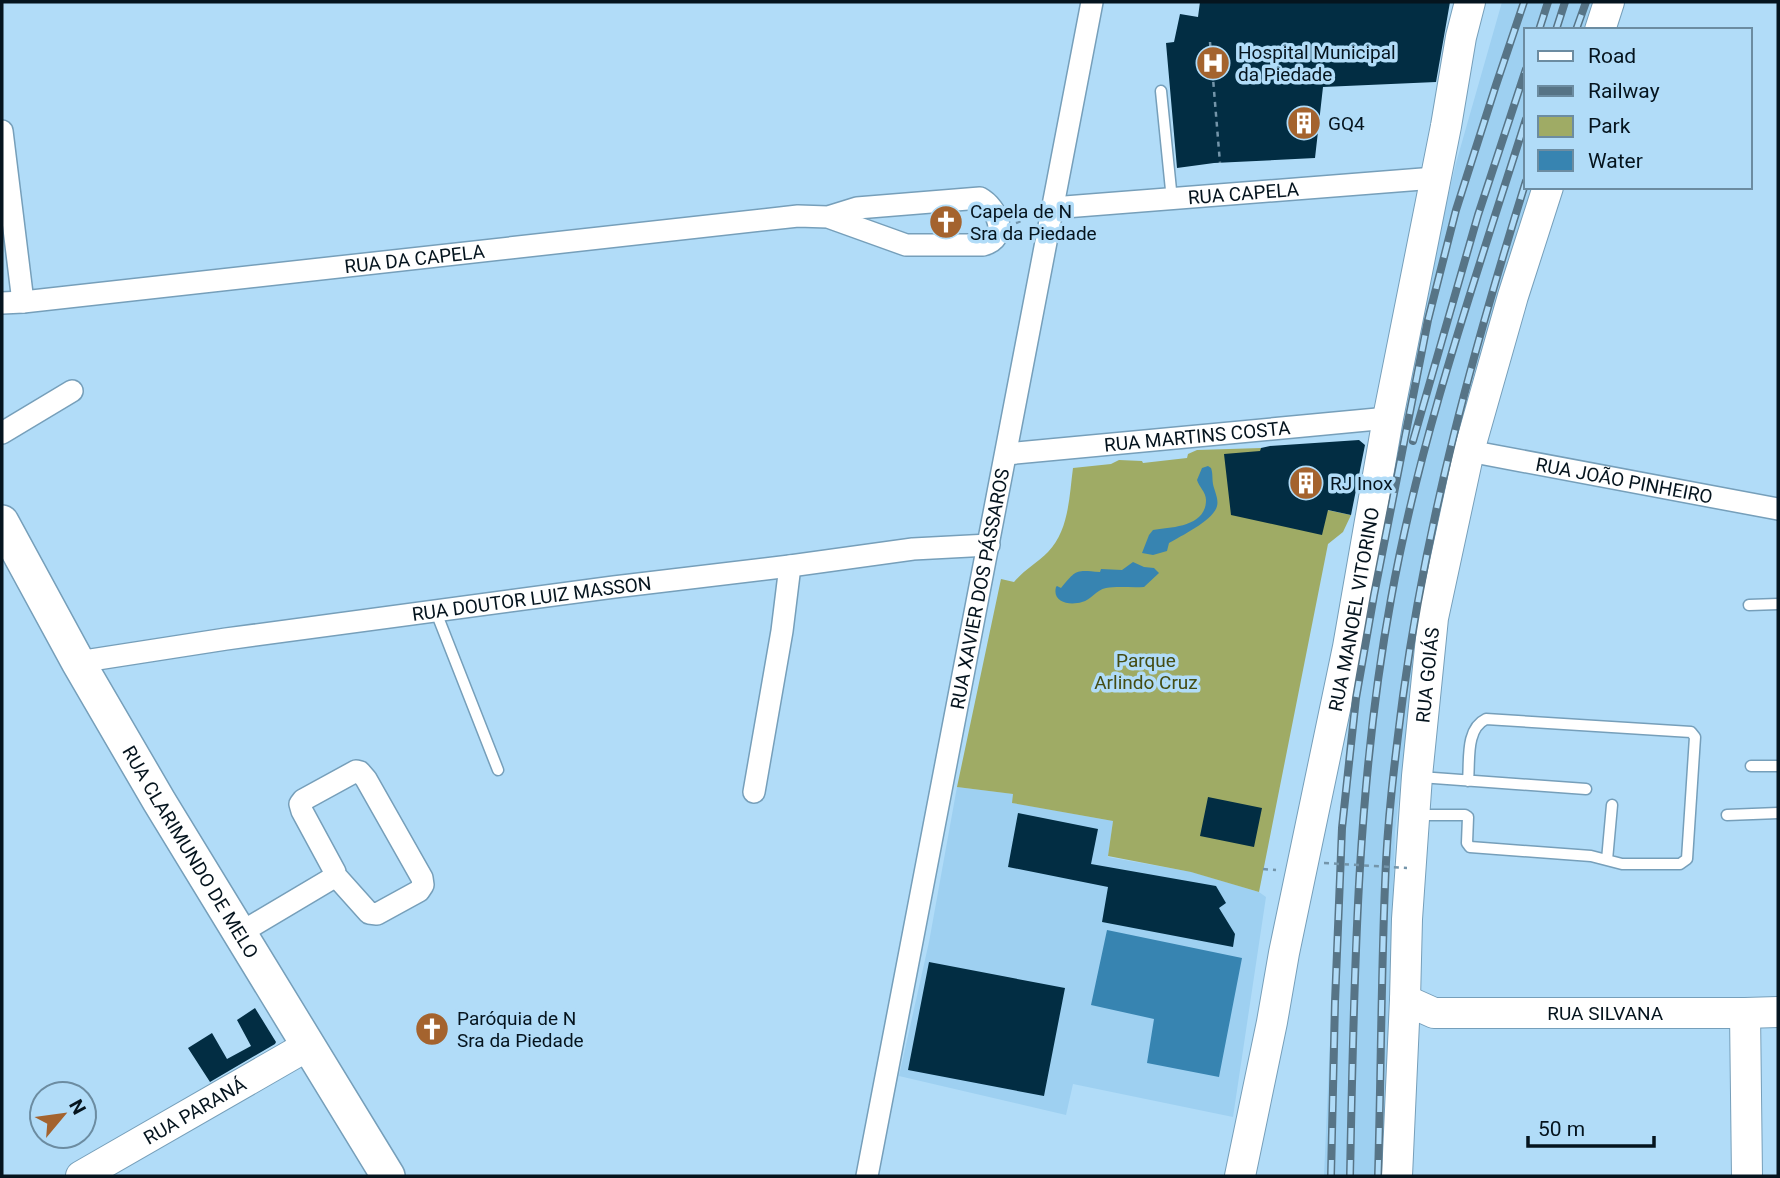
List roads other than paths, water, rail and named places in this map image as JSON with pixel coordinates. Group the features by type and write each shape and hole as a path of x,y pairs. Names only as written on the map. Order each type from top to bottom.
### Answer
{"main road":[{"name":"RUA MANOEL VITORINO","path":"1240,1176 1283,953 1348,647 1388,418 1470,2"},
{"path":"1601,28 1609,2"},
{"name":"RUA GOIÁS","path":"1397,1176 1407,919 1417,776 1433,618 1469,451 1513,296 1547,189"},
{"name":"RUA CLARIMUNDO DE MELO","path":"2,522 78,662 159,801 388,1176"},
{"name":"RUA SILVANA","path":"1405,1000 1434,1013 1778,1012"},
{"path":"1404,1031 1434,1013"},
{"path":"1745,1013 1747,1176"},
{"name":"RUA PARANÁ","path":"81,1176 309,1045"}],"street":[{"name":"RUA XAVIER DOS PÁSSAROS","path":"867,1176 1092,2"},
{"path":"2,131 12,303"},
{"name":"RUA CAPELA","path":"1052,208 1436,178"},
{"name":"RUA DA CAPELA","path":"12,303 786,218 828,217 857,208 969,198 980,198 992,207 999,230 995,240 983,245 906,245 828,217"},
{"path":"2,433 72,391"},
{"name":"RUA MARTINS COSTA","path":"1006,454 1388,418"},
{"name":"RUA JOÃO PINHEIRO","path":"1469,451 1778,509"},
{"name":"RUA DOUTOR LUIZ MASSON","path":"78,662 226,639 913,549 989,545"},
{"path":"754,792 782,631 790,566"},
{"path":"356,771 366,779 422,878 423,885 419,891 373,915 335,875 300,804 356,771"},
{"path":"240,933 335,875"}],"lane":[{"path":"1161,91 1172,200"},
{"path":"1749,605 1778,604"},
{"path":"436,612 499,771"},
{"path":"1414,815 1465,815 1468,817 1467,843 1470,846 1591,856 1622,863 1680,864 1687,859 1695,737 1690,732 1486,719 1478,722 1471,735 1468,781"},
{"path":"1751,766 1778,765"},
{"path":"1417,776 1586,789"},
{"path":"1608,860 1612,805"},
{"path":"1727,815 1778,813"}],"water":[{"path":"1208,466 1212,470 1217,500 1215,511 1196,527 1169,543 1167,551 1153,555 1142,553 1153,530 1187,524 1200,516 1205,509 1206,500 1197,480 1202,468"},
{"path":"1133,562 1154,568 1159,573 1144,587 1106,588 1082,602 1063,602 1055,592 1057,586 1061,588 1077,572 1122,570"},
{"path":"1107,930 1242,958 1219,1077 1147,1063 1154,1019 1091,1005"}],"railway":[{"path":"1331,1176 1342,828 1356,698 1428,320 1456,210 1524,2"},
{"path":"1540,28 1548,2"},
{"path":"1557,28 1565,2"},
{"path":"1577,28 1586,2"},
{"path":"1413,441 1478,215 1524,75"},
{"path":"1350,1176 1359,886 1370,742 1379,670 1417,477 1469,297 1524,125"},
{"path":"1378,1176 1386,861 1403,696 1438,500 1470,372 1524,188"}],"place":[{"name":"Hospital Municipal da Piedade","path":"1213,63"},
{"name":"GQ4","path":"1304,123"},
{"name":"Capela de N Sra da Piedade","path":"946,222"},
{"name":"RJ Inox","path":"1306,483"},
{"name":"Paróquia de N Sra da Piedade","path":"432,1029"}],"park label":[{"name":"Parque Arlindo Cruz","path":"1146,671"}]}
